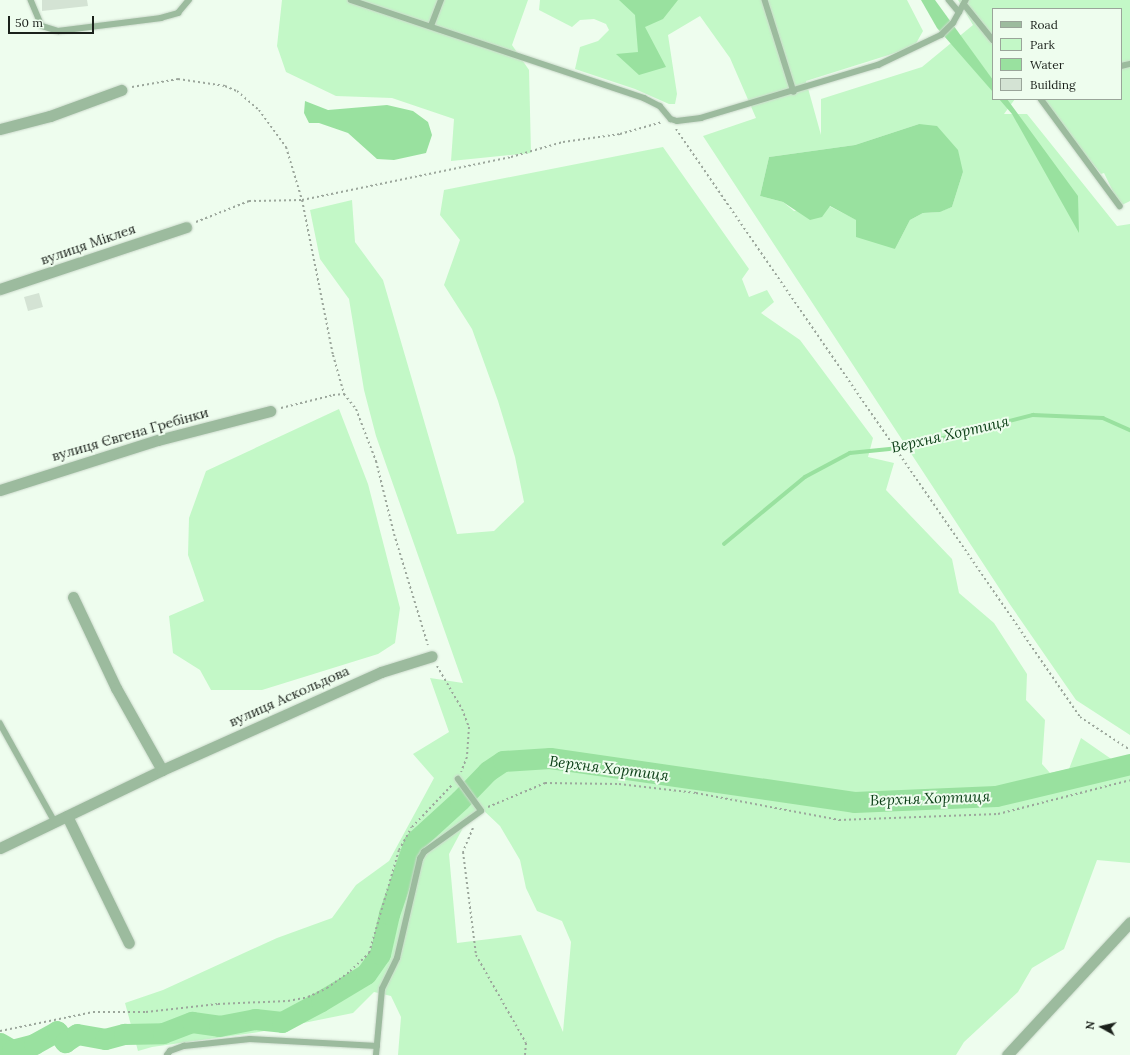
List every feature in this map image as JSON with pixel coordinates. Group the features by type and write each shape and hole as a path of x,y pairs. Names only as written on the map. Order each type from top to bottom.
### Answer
{"street":[{"path":"0,129 50,116 121,90"},
{"name":"вулиця Міклея","path":"0,289 186,227"},
{"name":"вулиця Євгена Гребінки","path":"0,490 158,440 270,411"},
{"path":"73,597 116,688 162,770"},
{"name":"вулиця Аскольдова","path":"0,848 162,770 380,672 432,656"},
{"path":"67,816 129,943"},
{"path":"1007,1055 1130,922"}],"lane":[{"path":"31,0 42,26 58,31 161,18 178,12 189,0"},
{"path":"351,0 386,14 431,26 644,98 660,106 671,119 701,118 794,92 878,65 930,43 941,36 965,2 992,39"},
{"path":"431,26 441,0"},
{"path":"765,0 794,92"},
{"path":"949,0 959,12"},
{"path":"1042,100 1120,206"},
{"path":"0,723 55,822"},
{"path":"376,1055 382,989 397,958 420,859 424,852 480,811 458,779"},
{"path":"167,1055 170,1051 180,1047 250,1038 377,1046"}],"path":[{"path":"0,1031 93,1012 146,1012 218,1004 288,1001 308,997 327,988 350,971 369,953 399,850 412,827 458,779 467,757 469,727 452,691 432,656 394,534 374,454 356,409 344,394 334,355 302,200 286,146 259,110 237,91 225,86 178,79 121,90"},
{"path":"186,227 205,216 249,201 302,200 511,157 562,142 620,134 671,119 686,146 1080,717 1130,750"},
{"path":"270,411 333,395 344,394"},
{"path":"525,1055 526,1043 476,955 463,852 480,811 545,784 619,784 696,793 839,820 998,814 1130,780"}],"green space":[{"path":"282,0 528,0 512,45 529,70 531,153 451,161 454,119 392,98 336,96 286,72 277,46"},
{"path":"540,0 907,0 923,31 914,47 806,81 821,135 821,99 922,67 973,25 958,0 1130,0 1130,201 1120,206 1104,173 1101,174 1041,100 1122,100 1122,8 992,8 992,100 1014,100 1004,114 1027,114 1117,226 1130,224 1130,735 1076,700 1009,603 703,136 756,118 730,58 700,16 668,35 677,94 675,104 669,104 635,89 575,69 580,47 598,41 609,30 606,24 594,19 580,20 572,27 539,10","holes":["919,124 963,172 952,207 939,212 923,213 910,220 895,249 857,220 829,206 794,211 783,202 760,196 769,157 855,145"]},
{"path":"663,147 749,269 742,279 749,297 767,290 774,302 761,313 800,340 873,438 868,457 894,463 886,490 952,559 959,593 994,623 1027,674 1026,700 1045,720 1042,764 1050,773 1069,769 1081,738 1130,772 1130,863 1097,860 1064,949 1032,968 1018,992 964,1042 956,1055 398,1055 401,1017 391,996 374,992 353,1013 259,1032 152,1047 138,1051 125,1003 163,990 277,938 332,918 356,885 389,861 434,778 413,754 449,732 430,678 463,683 376,436 364,390 349,299 320,259 310,210 352,200 355,242 383,280 457,534 494,531 524,502 515,457 498,401 472,329 444,285 460,240 440,215 444,190","holes":["481,808 500,826 520,860 526,888 537,911 562,921 571,942 563,1032 521,935 457,943 449,854 464,826"]},
{"path":"339,409 368,484 400,608 395,643 378,654 262,690 211,690 200,670 173,653 169,616 204,601 188,555 189,518 206,471"}],"water":[{"path":"619,0 678,0 663,19 645,27 666,67 639,75 616,54 638,52 635,15"},
{"path":"921,0 935,0 992,79 992,91 937,28"},
{"path":"1000,100 1008,100 1078,196 1079,233 1012,114"},
{"path":"305,101 328,110 387,105 413,111 428,122 432,135 426,153 394,160 377,159 348,133 319,123 309,123 304,113"},
{"path":"919,124 937,126 958,150 963,172 952,207 940,212 923,213 910,220 895,249 856,237 856,220 830,206 822,217 810,220 783,202 760,196 769,157 855,145"}],"building":[{"path":"42,0 87,0 88,6 42,11"},
{"path":"39,293 43,307 28,311 24,297"}],"waterway":[{"name":"Верхня Хортиця","path":"724,544 805,477 850,453 909,447 1033,415 1103,418 1130,430"},
{"name":"Верхня Хортиця","path":"0,1043 12,1050 34,1044 57,1031 65,1042 77,1034 105,1039 124,1034 163,1033 192,1022 219,1026 255,1019 282,1022 321,1001 366,974 380,954 389,914 414,842 460,800 488,771 503,761 550,758 854,802 996,796 1130,764"}]}
